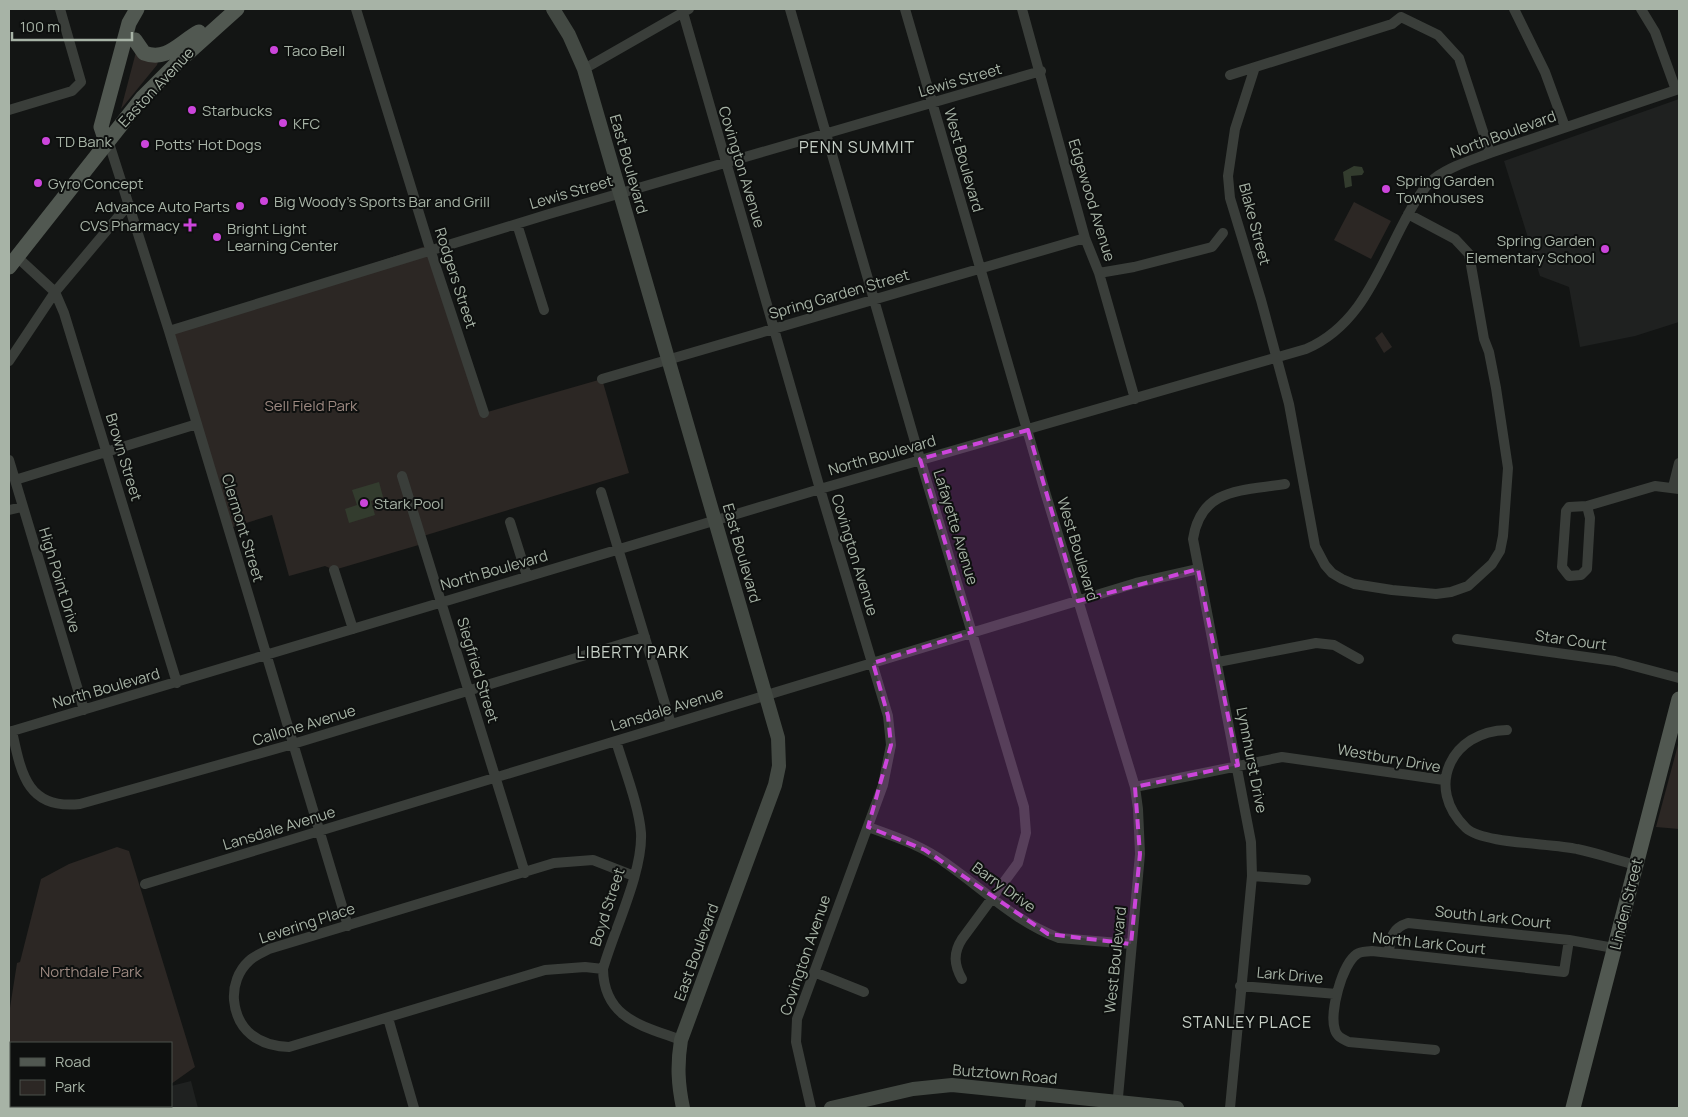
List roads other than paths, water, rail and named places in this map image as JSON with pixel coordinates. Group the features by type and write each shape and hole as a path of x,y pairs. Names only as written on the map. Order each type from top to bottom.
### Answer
{"main road":[{"path":"108,140 139,23 137,9"},
{"path":"108,140 104,136 101,127 129,23 137,9"},
{"name":"Easton Avenue","path":"12,261 143,98 237,9"},
{"path":"135,40 144,53 157,57 165,55 197,33 217,26"},
{"name":"Linden Street","path":"1573,1108 1679,699"}],"street":[{"path":"9,110 72,91 81,82 60,9"},
{"name":"Rodgers Street","path":"356,9 431,252 484,413"},
{"name":"East Boulevard","path":"553,9 569,35 584,69 778,738 779,766 775,785 681,1040 678,1081 683,1108"},
{"name":"Lafayette Avenue","path":"790,9 920,459 1021,793 1027,823 1025,842 1018,862 956,949 955,964 962,979"},
{"name":"West Boulevard","path":"905,9 979,269 1135,788 1140,854 1116,1105"},
{"name":"Edgewood Avenue","path":"1022,9 1085,238 1099,273 1135,399"},
{"path":"1514,9 1545,72 1565,127"},
{"path":"1641,9 1655,32 1678,89"},
{"path":"584,69 685,10"},
{"name":"Covington Avenue","path":"685,10 702,86 888,716 891,745 883,785 814,972 796,1029 796,1042 811,1108"},
{"path":"1230,76 1392,24 1402,13 1438,35 1459,58 1490,153"},
{"name":"Blake Street","path":"1255,67 1235,129 1228,176 1230,198 1278,358 1289,404 1313,538 1318,554 1332,574 1354,584 1436,594 1460,590 1482,574 1500,551 1504,536 1508,468 1489,352 1484,339 1469,254 1455,239 1408,214"},
{"name":"Lewis Street","path":"169,331 517,224 1040,71"},
{"name":"North Boulevard","path":"10,732 920,459 1278,358 1320,343 1333,335 1353,315 1408,214 1433,179 1461,164 1490,153 1678,89"},
{"name":"Clermont Street","path":"108,140 169,331 348,926"},
{"path":"9,361 55,292 129,204"},
{"path":"517,224 544,310"},
{"path":"1099,273 1134,267 1212,248 1222,233"},
{"name":"Spring Garden Street","path":"602,379 1085,238"},
{"name":"Brown Street","path":"12,261 55,292 107,453 177,683"},
{"path":"15,480 196,424"},
{"name":"High Point Drive","path":"9,460 84,710"},
{"path":"1588,506 1590,518 1588,568 1581,575 1569,576 1562,567 1566,511 1569,507 1588,506 1654,486 1676,488 1679,463"},
{"name":"Siegfried Street","path":"402,476 525,873"},
{"name":"Lynnhurst Drive","path":"1230,1108 1240,986 1252,876 1249,825 1193,539 1196,524 1204,508 1223,495 1285,484"},
{"path":"601,492 671,724"},
{"path":"9,510 22,507"},
{"path":"510,522 527,576"},
{"name":"Lansdale Avenue","path":"145,884 496,779 766,694 972,632 1136,583 1198,569"},
{"path":"334,570 353,629"},
{"name":"Callone Avenue","path":"10,732 19,765 30,788 49,801 73,805 293,744 645,637"},
{"name":"Star Court","path":"1457,639 1615,661 1679,678"},
{"path":"1218,662 1316,643 1334,645 1360,659"},
{"path":"1444,780 1451,760 1468,741 1483,733 1507,730"},
{"name":"Boyd Street","path":"616,741 641,833 634,876 603,969 603,981 607,994 618,1011 633,1022 681,1040"},
{"name":"Westbury Drive","path":"1135,788 1272,758 1294,757 1444,780 1453,811 1471,833 1490,838 1577,849 1636,865"},
{"name":"Barry Drive","path":"868,827 925,850 947,863 991,898 1034,927 1059,938 1131,944"},
{"name":"Levering Place","path":"603,969 585,967 545,970 290,1047 272,1046 261,1042 246,1032 237,1018 234,993 235,984 248,962 269,949 554,863 586,860 606,864 634,876"},
{"path":"1252,876 1306,880"},
{"name":"South Lark Court","path":"1389,953 1392,936 1399,926 1408,923 1569,940 1614,948"},
{"name":"North Lark Court","path":"1435,1050 1349,1042 1338,1036 1334,1023 1338,994 1344,970 1353,957 1359,952 1389,953 1564,972 1569,940"},
{"path":"814,972 864,992"},
{"name":"Lark Drive","path":"1240,986 1338,994"},
{"path":"388,1018 414,1108"},
{"name":"Butztown Road","path":"832,1108 932,1086 952,1085 1032,1093 1116,1105 1177,1108"},
{"path":"1030,1108 1032,1093"}],"place":[{"name":"Taco Bell","path":"274,50"},
{"name":"Starbucks","path":"192,110"},
{"name":"KFC","path":"283,123"},
{"name":"TD Bank","path":"46,141"},
{"name":"Potts' Hot Dogs","path":"145,144"},
{"name":"Gyro Concept","path":"38,183"},
{"name":"Spring Garden Townhouses","path":"1386,189"},
{"name":"Big Woody's Sports Bar and Grill","path":"264,201"},
{"name":"Advance Auto Parts","path":"240,206"},
{"name":"CVS Pharmacy","path":"190,225"},
{"name":"Bright Light Learning Center","path":"217,237"},
{"name":"Spring Garden Elementary School","path":"1605,249"},
{"name":"Stark Pool","path":"364,503"}],"district":[{"name":"PENN SUMMIT","path":"857,147"},
{"name":"LIBERTY PARK","path":"633,652"},
{"name":"STANLEY PLACE","path":"1247,1022"}],"park label":[{"name":"Sell Field Park","path":"311,405"},
{"name":"Northdale Park","path":"91,971"}]}
